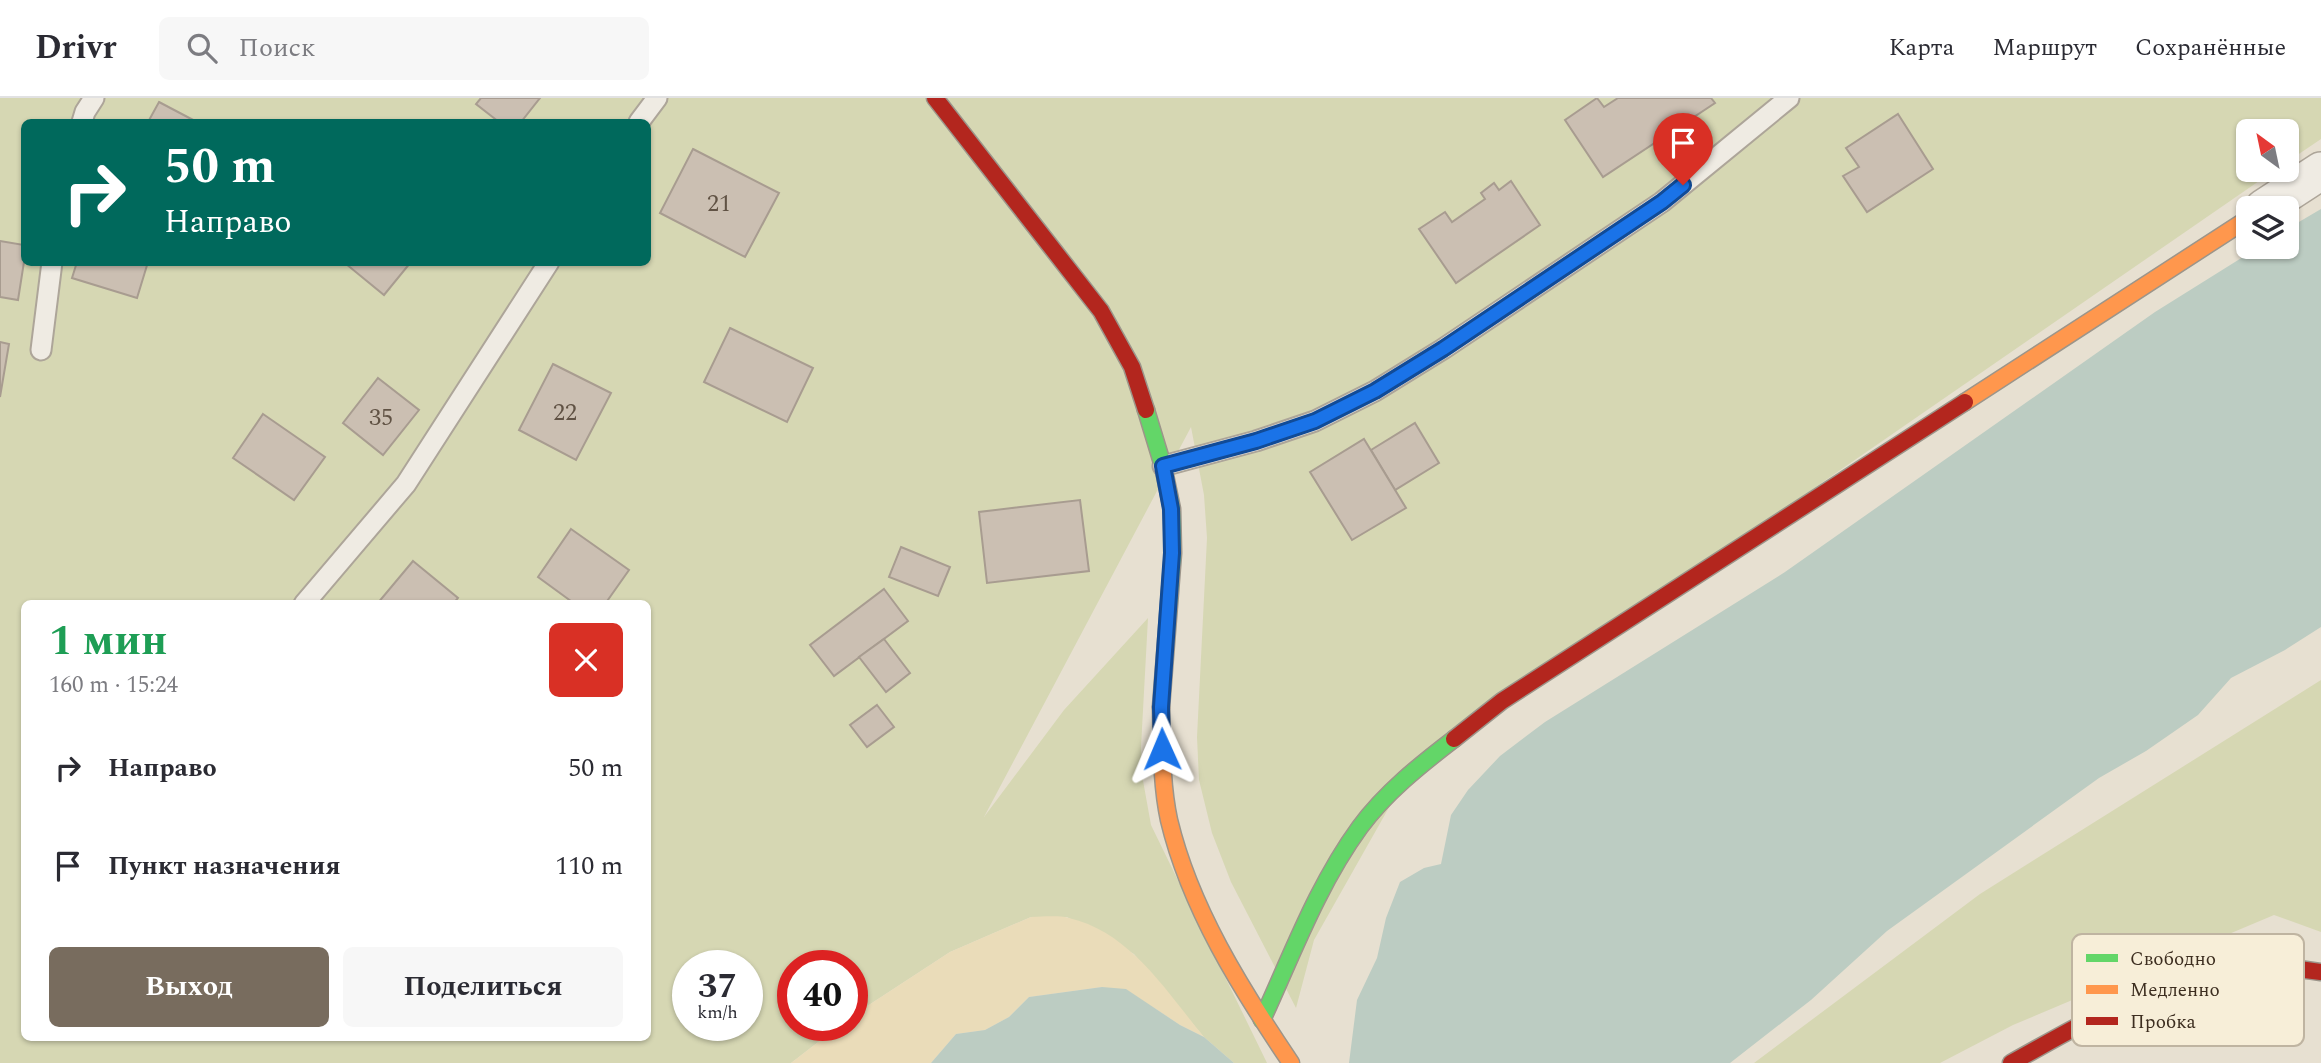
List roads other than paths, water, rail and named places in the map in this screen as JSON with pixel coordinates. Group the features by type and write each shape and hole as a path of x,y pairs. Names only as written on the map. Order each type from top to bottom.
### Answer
{"street":[{"path":"935,98 1101,311 1132,368 1163,466 1171,509 1172,542 1161,707 1163,770 1169,818 1183,866 1205,919 1262,1020 1291,1063"},
{"path":"2282,196 2321,171"},
{"path":"1262,1020 1335,863 1377,806 1422,762 1502,701 2236,226"},
{"path":"2011,1063 2072,1030"}],"lane":[{"path":"83,119 94,98"},
{"path":"641,119 657,98"},
{"path":"1163,466 1256,441 1315,421 1375,391 1443,349 1662,202 1789,98"},
{"path":"41,350 52,266"},
{"path":"307,600 406,484 546,266"}]}
